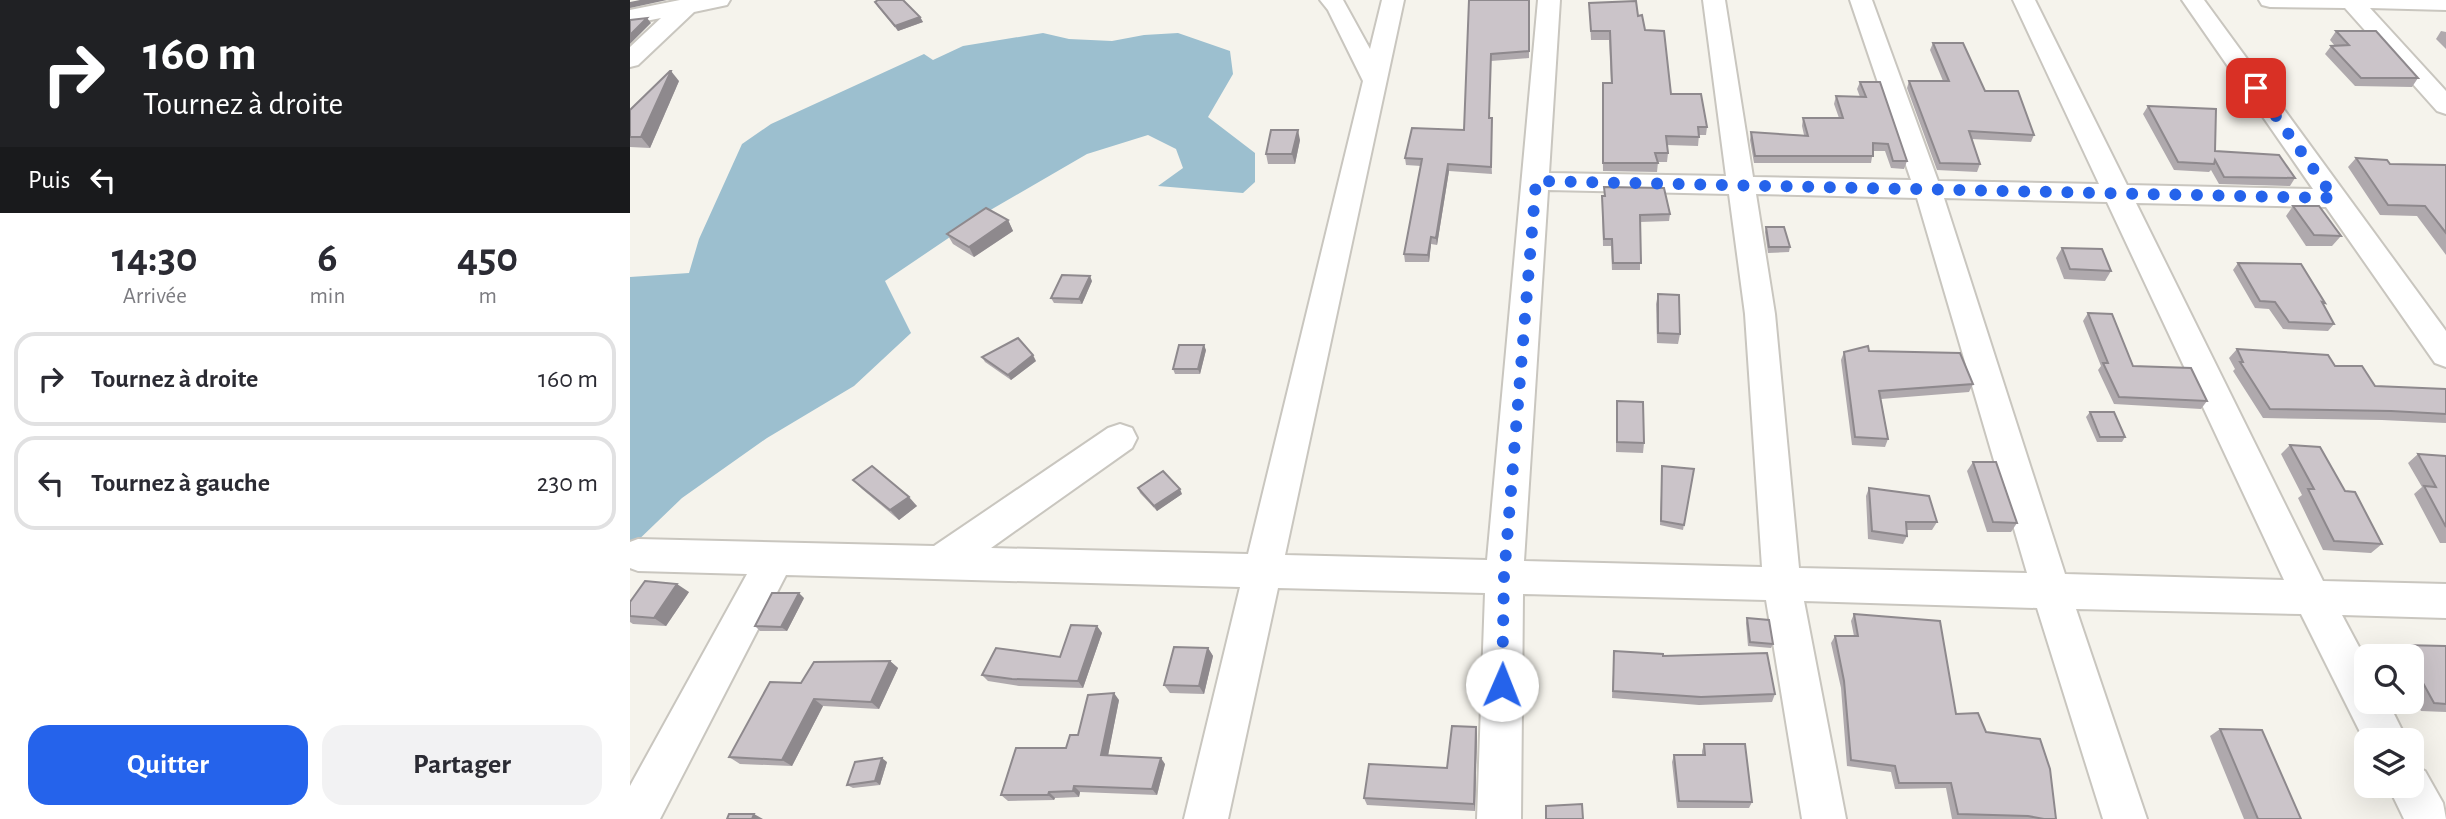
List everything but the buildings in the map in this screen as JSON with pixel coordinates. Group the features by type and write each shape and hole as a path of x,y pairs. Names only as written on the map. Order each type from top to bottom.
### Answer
{"street":[{"path":"630,17 688,2 719,0"},
{"path":"1331,0 1338,8 1376,81"},
{"path":"1206,819 1261,571 1335,264 1393,0"},
{"path":"1499,819 1504,577 1549,0"},
{"path":"1714,0 1739,186 1760,314 1782,584 1824,819"},
{"path":"1861,0 1928,190 2051,591 2125,819"},
{"path":"2024,0 2312,598 2354,679"},
{"path":"2193,0 2446,355"},
{"path":"2270,0 2446,3"},
{"path":"630,60 688,2"},
{"path":"2352,2 2446,106"},
{"path":"1536,181 2334,198"},
{"path":"940,563 1120,438"},
{"path":"638,555 2446,601"},
{"path":"636,819 775,559"},
{"path":"2416,798 2427,819"}],"water":[{"path":"1043,33 1069,39 1112,41 1144,35 1178,33 1230,51 1233,74 1208,117 1255,153 1255,182 1243,193 1158,186 1183,168 1176,149 1148,135 1087,154 987,212 885,281 911,333 854,386 767,438 682,498 630,548 630,277 689,273 699,239 742,144 771,124 924,54 933,60 963,46"}],"route":[{"path":"1502,685 1504,577 1536,181 2334,198 2256,88"}]}
